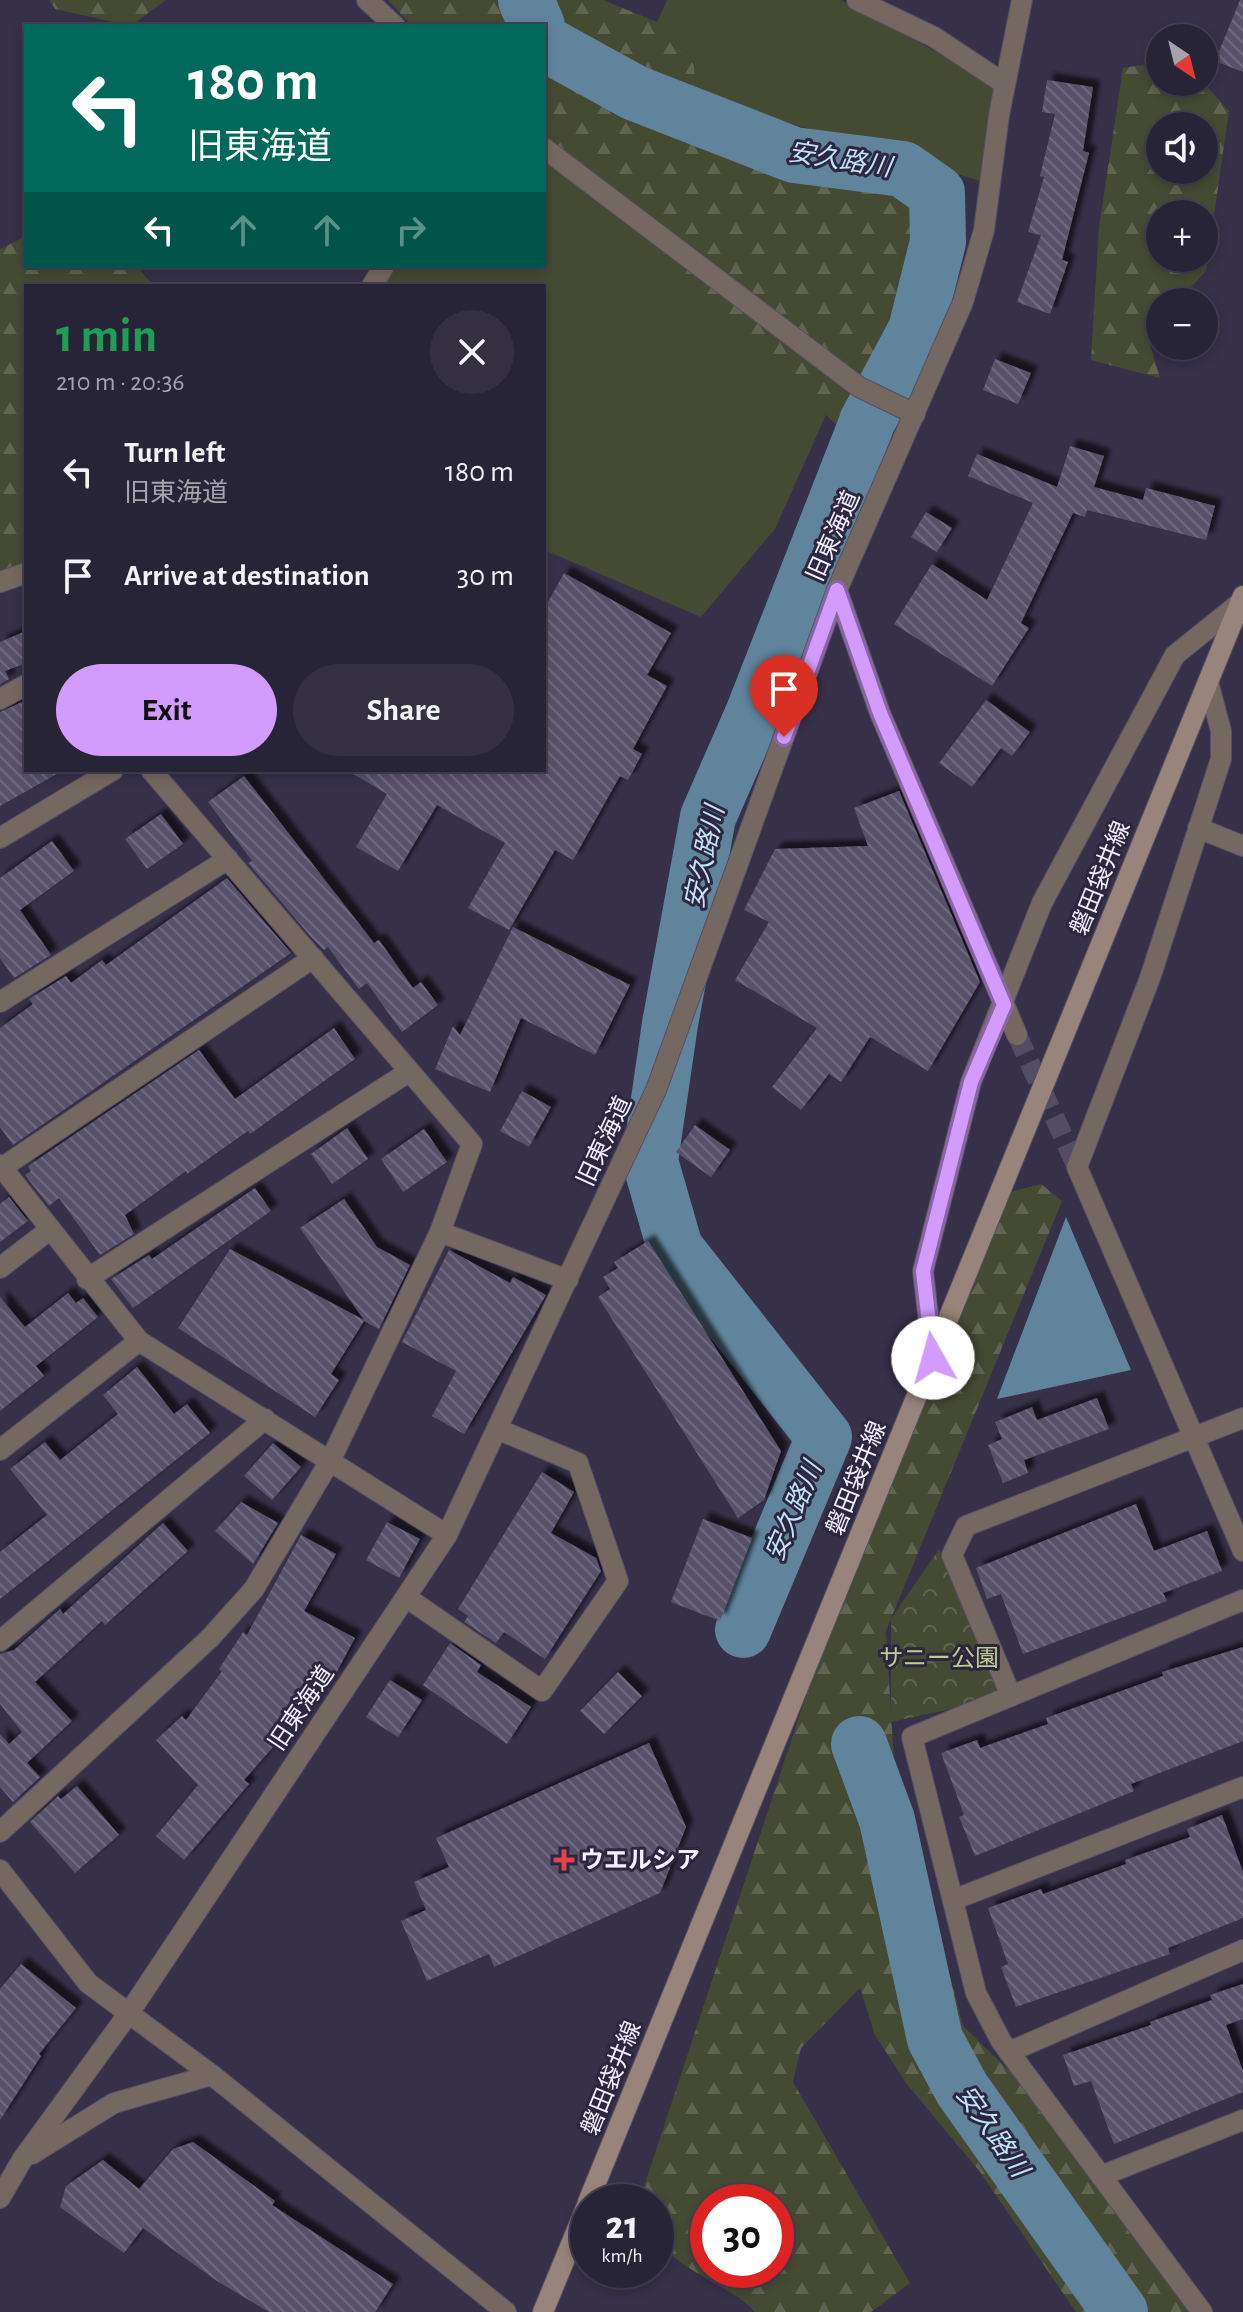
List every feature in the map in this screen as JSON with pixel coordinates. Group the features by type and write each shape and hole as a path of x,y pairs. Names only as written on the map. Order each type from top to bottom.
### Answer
{"main road":[{"name":"磐田袋井線","path":"595,2184 1242,599"},
{"name":"磐田袋井線","path":"543,2312 570,2246"}],"street":[{"path":"367,0 393,24"},
{"path":"857,0 934,37 1005,84"},
{"name":"旧東海道","path":"0,2198 22,2160 129,2013 447,1535 568,1280 656,1090 837,590 963,302 984,230 1005,84 1022,0"},
{"path":"546,150 859,387 915,414"},
{"path":"0,582 24,574"},
{"path":"837,590 880,713 1017,1035"},
{"path":"933,1358 923,1271 971,1082 1042,903 1175,655 1242,599"},
{"path":"1208,682 1221,731 1221,759 1150,978 1077,1167 1243,1551"},
{"path":"0,699 24,686"},
{"path":"0,838 110,772"},
{"path":"0,1832 210,1638 254,1589 331,1459 440,1232 472,1144 407,1073 313,958 153,772"},
{"path":"1198,828 1243,846"},
{"path":"0,1002 228,859"},
{"path":"313,958 1,1167 48,1231 139,1341 331,1459 447,1535"},
{"path":"87,1279 407,1073"},
{"path":"0,1268 48,1231"},
{"path":"440,1232 568,1280"},
{"path":"0,1450 139,1341"},
{"path":"1011,1696 952,1555 966,1526 1243,1418"},
{"path":"0,1641 265,1419"},
{"path":"406,1597 542,1691 618,1581 578,1463 497,1429"},
{"path":"1202,2312 1009,2052 976,1993 912,1737 1243,1600"},
{"path":"953,1900 1243,1787"},
{"path":"0,1870 88,1983 212,2075 506,2312"},
{"path":"1009,2052 1243,1950"},
{"path":"22,2160 114,2103 212,2075"},
{"path":"1101,2176 1243,2120"}],"green space":[{"path":"49,0 166,0 134,24 55,9"},
{"path":"388,0 603,0 657,22 693,59 697,95 903,169 937,223 905,351 838,426 546,159 546,24 410,24"},
{"path":"667,0 841,0 1004,89 990,184 697,95 693,59 657,22"},
{"path":"1146,64 1146,96 1216,96 1229,111 1216,200 1146,200 1146,272 1205,272 1190,288 1146,288 1146,360 1155,360 1160,378 1091,360 1099,227 1123,68"},
{"path":"554,156 594,186 826,415 775,529 701,617 546,551 546,284 373,284 383,268 546,268 546,168"},
{"path":"24,237 24,268 138,268 152,284 24,284 24,574 0,582 0,249"},
{"path":"1041,1184 1062,1201 886,1631 894,1761 963,2026 1060,2120 1201,2312 1076,2312 980,2172 906,2083 875,2035 860,1988 801,2048 793,2082 910,2283 871,2312 755,2312 723,2288 794,2288 794,2184 690,2184 690,2268 674,2257 674,2184 645,2184 850,1562 999,1195"},
{"name":"サニー公園","path":"939,1549 1011,1696 891,1722 891,1619"}],"water":[{"path":"1066,1217 1131,1370 997,1399"}],"building":[{"path":"1240,0 1243,0 1243,72 1218,62 1218,54"},
{"path":"1047,80 1093,87 1083,151 1089,153 1062,260 1068,262 1050,314 1017,302 1041,235 1028,232 1044,177 1040,176 1055,114 1042,112"},
{"path":"995,359 1031,373 1018,404 983,390"},
{"path":"1070,446 1104,456 1094,487 1143,500 1146,488 1215,506 1206,540 1087,510 1085,517 1073,513 1021,623 1029,628 992,686 894,624 932,564 987,600 1033,503 968,476 977,454 1057,487"},
{"path":"926,512 952,528 937,552 911,537"},
{"path":"564,573 671,633 647,675 667,686 633,749 642,754 628,780 620,776 573,860 555,850 509,930 468,908 505,843 437,805 398,871 356,847 387,794 350,772 546,772 546,605"},
{"path":"24,632 24,664 5,671 9,679 0,684 0,642"},
{"path":"986,700 1030,732 1012,756 1001,748 972,787 939,763"},
{"path":"22,702 24,706 24,772 60,772 0,806 0,712"},
{"path":"244,776 374,943 379,940 413,988 421,982 438,1005 402,1032 367,983 359,989 328,947 324,950 312,938 248,863 252,861 208,802"},
{"path":"899,791 980,982 928,1071 870,1037 841,1082 829,1074 801,1110 772,1087 817,1028 735,980 769,922 744,910 775,849 868,846 854,808"},
{"path":"161,814 183,844 147,869 125,839"},
{"path":"52,841 74,871 20,910 51,955 14,978 0,958 0,878"},
{"path":"227,878 291,953 13,1145 0,1127 0,1028 33,1004 29,999 66,976 71,983 102,960 106,965"},
{"path":"513,927 630,985 595,1055 521,1018 490,1092 435,1069 453,1026 460,1035"},
{"path":"334,1028 355,1059 250,1134 248,1131 187,1174 186,1171 125,1215 134,1234 100,1255 59,1198 49,1206 25,1175 31,1171 28,1166 199,1050 235,1099"},
{"path":"522,1091 551,1107 529,1147 500,1131"},
{"path":"695,1125 730,1150 711,1177 676,1152"},
{"path":"347,1128 368,1159 332,1184 311,1154"},
{"path":"424,1129 447,1162 403,1192 381,1159"},
{"path":"255,1188 271,1211 133,1308 111,1279 149,1255 152,1259"},
{"path":"9,1197 28,1221 0,1242 0,1204"},
{"path":"344,1199 377,1247 410,1265 379,1329 364,1321 331,1374 339,1380 315,1417 178,1328 230,1249 364,1320 300,1228"},
{"path":"648,1241 781,1451 764,1500 738,1518 598,1297 610,1289 603,1277 618,1268 614,1262"},
{"path":"449,1250 510,1283 513,1277 546,1295 464,1434 432,1416 456,1371 402,1342"},
{"path":"68,1293 76,1303 83,1298 98,1317 36,1366 44,1376 0,1411 0,1297 25,1327"},
{"path":"137,1367 174,1414 187,1404 210,1433 0,1599 0,1552 47,1515 10,1469 45,1442 60,1460 118,1414 103,1395"},
{"path":"1097,1398 1109,1429 1024,1460 1028,1473 1003,1483 988,1445 1002,1439 995,1422 1032,1407 1037,1420"},
{"path":"273,1443 301,1467 272,1500 244,1476"},
{"path":"542,1472 574,1492 551,1533 596,1558 601,1571 545,1659 504,1632 496,1643 464,1622 468,1616 458,1609"},
{"path":"241,1502 278,1523 253,1564 215,1531"},
{"path":"1136,1504 1154,1551 1207,1531 1222,1571 1163,1593 1167,1601 1023,1654 1001,1594 987,1599 976,1568"},
{"path":"703,1519 752,1538 720,1621 671,1602"},
{"path":"387,1522 420,1539 399,1578 366,1560"},
{"path":"163,1523 188,1551 105,1625 102,1621 35,1682 72,1721 27,1763 40,1777 13,1802 0,1787 0,1734 9,1744 22,1732 0,1704 0,1654 14,1650 60,1609 63,1614"},
{"path":"301,1535 336,1554 304,1611 355,1638 334,1677 330,1675 275,1733 281,1738 244,1780 249,1784 184,1860 156,1836 198,1785 156,1740 182,1716 186,1720 222,1671 219,1669 243,1632 247,1635"},
{"path":"450,1643 481,1665 477,1672 531,1707 507,1744 423,1685"},
{"path":"1243,1647 1243,1741 1131,1784 1134,1791 975,1856 959,1817 964,1815 941,1753 977,1740 980,1748 1048,1724 1046,1718 1163,1676 1162,1672"},
{"path":"618,1672 642,1696 604,1734 580,1711"},
{"path":"390,1680 422,1700 398,1737 366,1717"},
{"path":"649,1743 686,1827 660,1893 494,1967 489,1954 427,1981 401,1921 426,1910 414,1882 449,1867 436,1838"},
{"path":"77,1786 119,1835 75,1873 30,1822 58,1796 61,1799"},
{"path":"1222,1815 1243,1872 1243,1918 1168,1948 1170,1954 1016,2007 1001,1967 1008,1964 988,1908 1041,1889 1043,1894 1126,1864 1125,1860 1190,1837 1187,1829"},
{"path":"21,1964 76,2008 39,2054 41,2056 0,2120 0,1989"},
{"path":"1243,1984 1243,2019 1226,2025 1243,2071 1243,2092 1114,2144 1091,2081 1074,2086 1063,2055 1151,2025 1150,2022 1212,2000 1210,1995"},
{"path":"193,2142 275,2201 272,2205 393,2284 375,2312 269,2312 217,2281 143,2228 124,2253 60,2207 66,2186 103,2160 139,2189 173,2149"}],"waterway":[{"name":"安久路川","path":"526,0 536,24"},
{"name":"安久路川","path":"546,44 635,93 794,155 903,169 937,193 938,242 916,330 868,420 753,714 708,817 670,1024 650,1161 675,1248 824,1437 743,1630"},
{"name":"安久路川","path":"859,1744 887,1820 935,2039 962,2089 1120,2312"}],"tunnel":[{"path":"1017,1035 1077,1167"}],"place":[{"name":"ウエルシア","path":"564,1860"}],"route":[{"path":"784,737 837,590 880,713 1004,1005 971,1082 923,1271 933,1358"}]}
